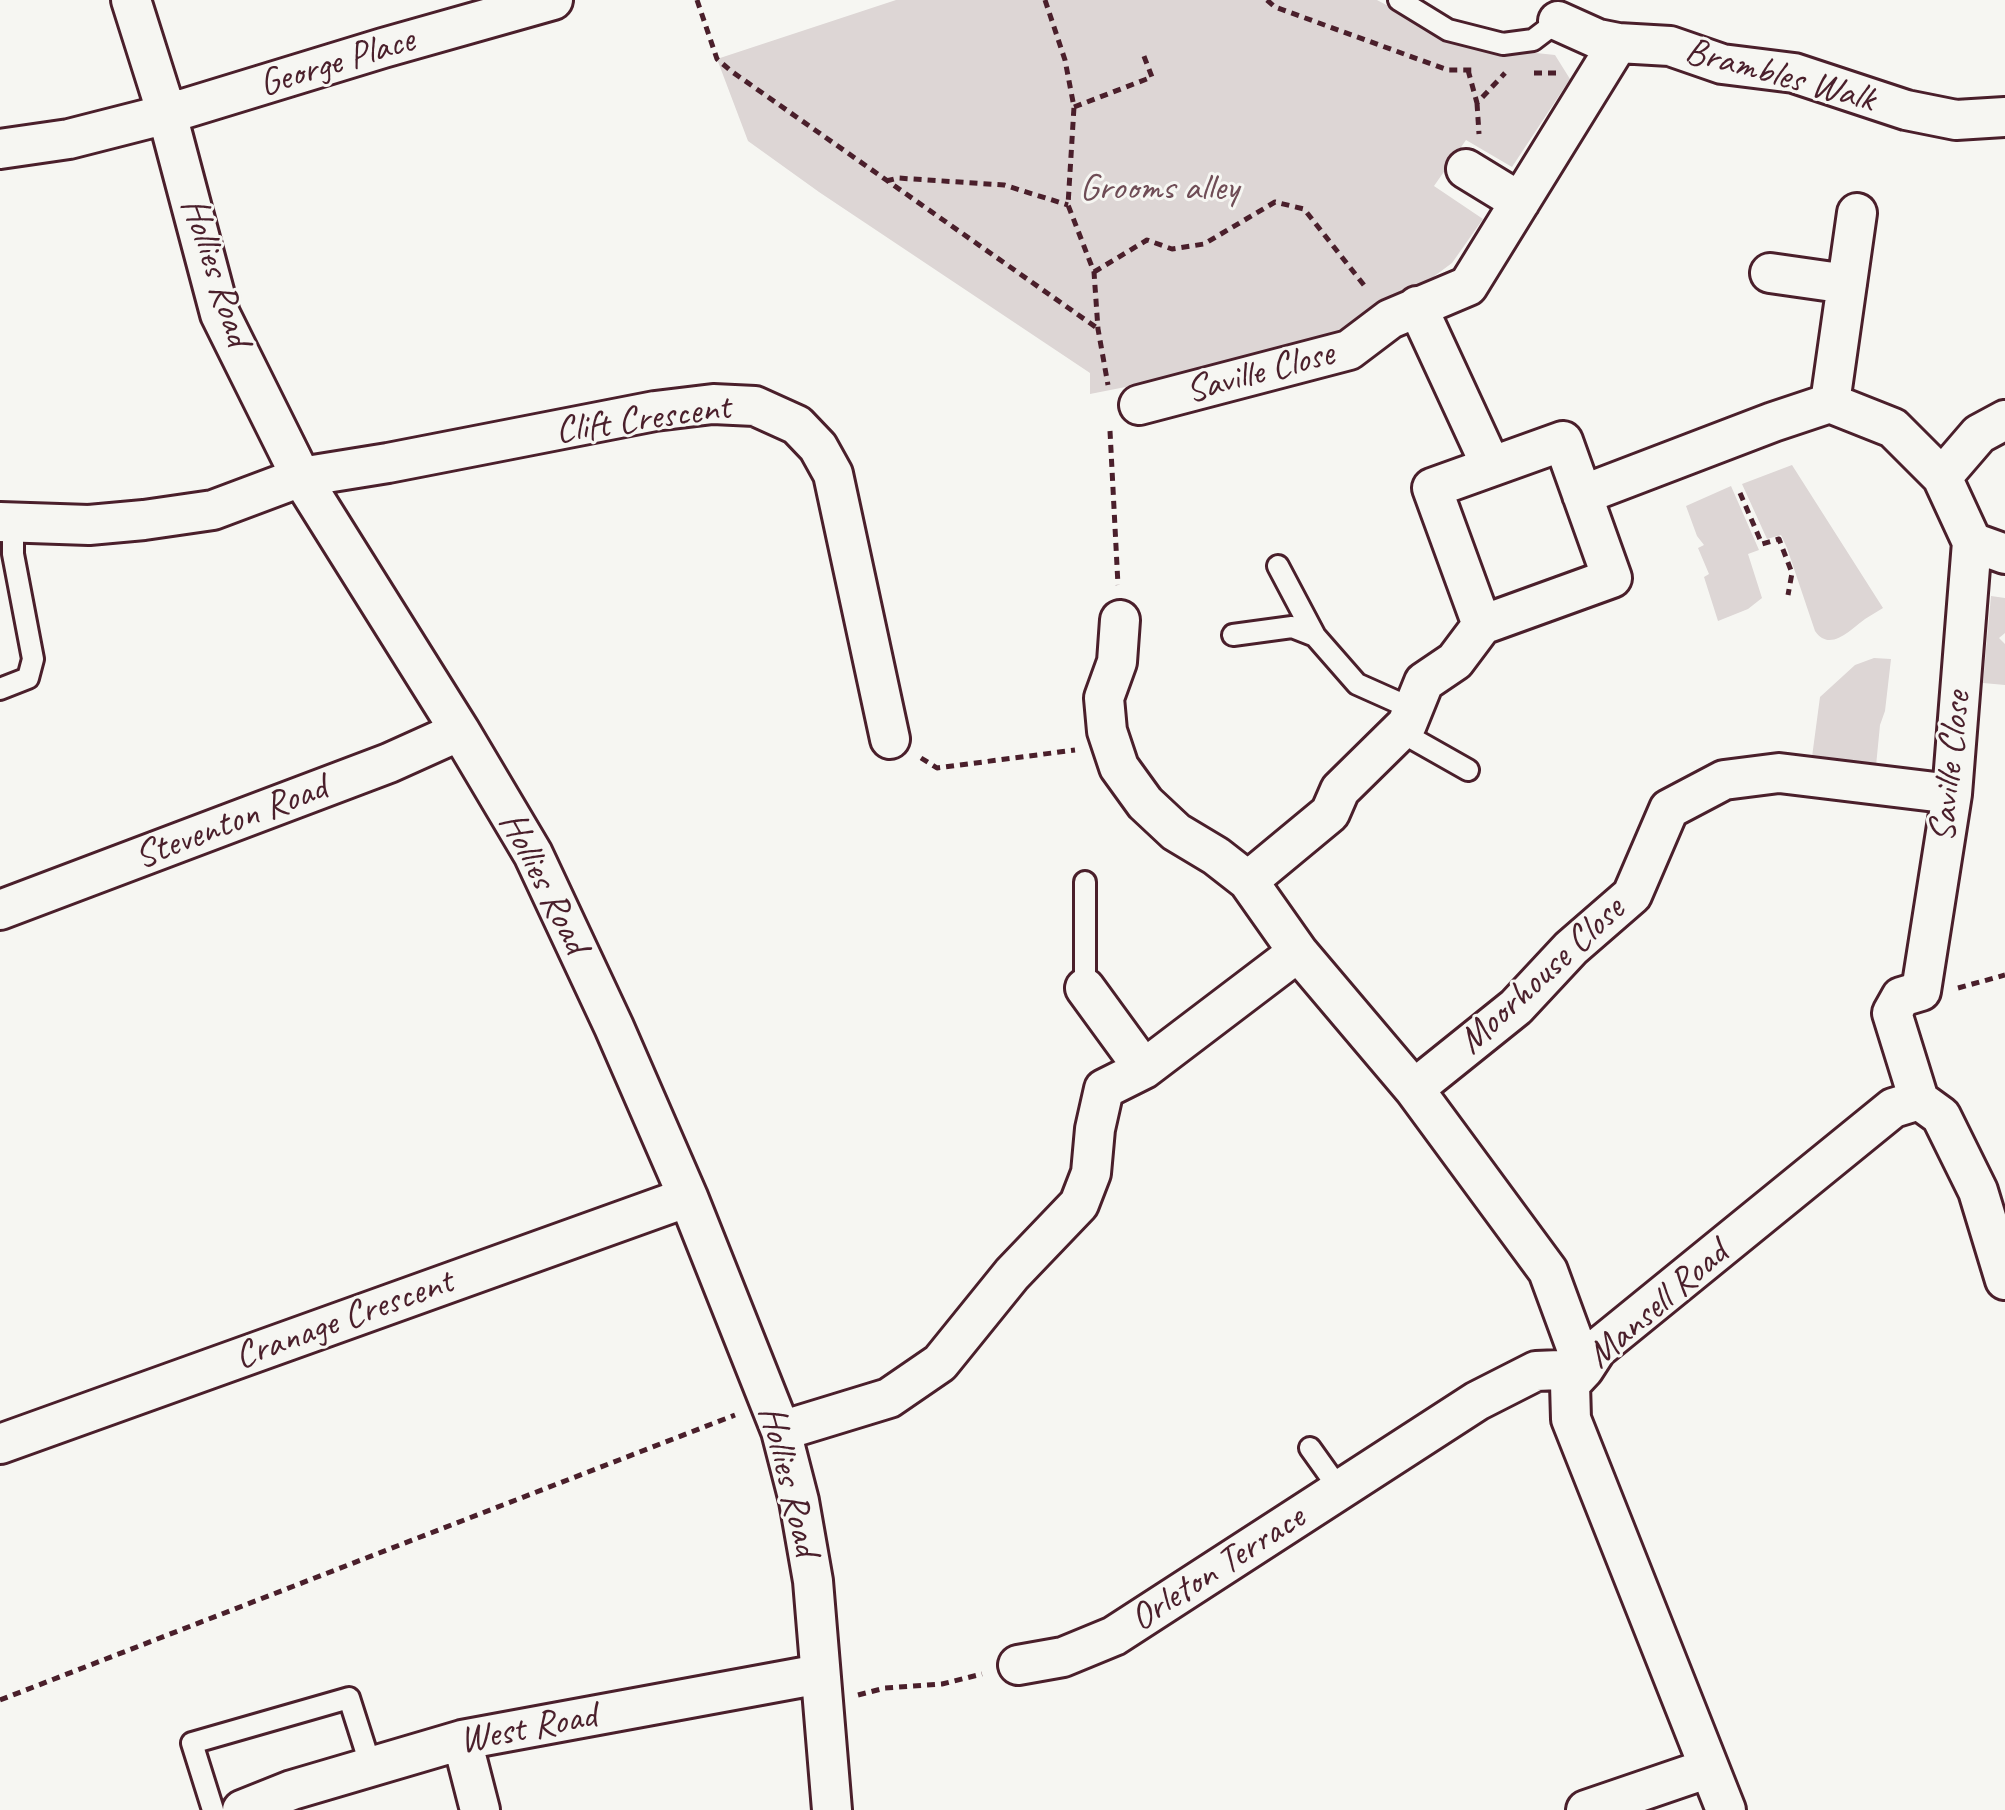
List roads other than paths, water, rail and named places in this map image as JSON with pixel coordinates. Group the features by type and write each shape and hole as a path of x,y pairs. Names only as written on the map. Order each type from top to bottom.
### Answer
{"street":[{"name":"Hollies Road","path":"131,0 167,114 220,314 301,477 533,854 614,1027 688,1197 775,1416 799,1501 813,1581 832,1810"},
{"name":"George Place","path":"0,149 69,139 167,114 553,0"},
{"name":"Brambles Walk","path":"1558,21 1598,39 1670,46 1722,64 1794,73 1906,110 1956,120 2005,117"},
{"name":"Saville Close","path":"1119,405 1349,350 1404,312 1468,286 1618,43"},
{"path":"1466,169 1520,202"},
{"path":"1582,495 1830,403 1857,213"},
{"path":"1770,273 1847,284"},
{"path":"1404,312 1491,466"},
{"name":"Saville Close","path":"1830,403 1893,428 1942,477 1988,548 1921,991 1901,997 1892,1013 1919,1100"},
{"name":"Clift Crescent","path":"7,522 89,525 213,510 301,477 655,411 713,404 755,406 797,425 818,447 833,474 890,739"},
{"path":"1942,477 1979,434 2005,420"},
{"path":"1248,881 1330,813 1340,790 1408,718 1424,682 1455,661 1482,625 1612,578 1563,441 1432,488 1482,625"},
{"path":"1120,620 1117,662 1104,698 1107,731 1119,767 1145,803 1176,832 1216,856 1248,881 1298,952 1414,1089 1548,1271 1577,1376"},
{"name":"Steventon Road","path":"0,910 389,763 460,731"},
{"name":"Moorhouse Close","path":"1414,1089 1516,1007 1571,948 1632,895 1669,809 1724,780 1779,773 1952,794"},
{"path":"775,1416 889,1398 940,1363 1012,1274 1079,1204 1091,1173 1095,1129 1104,1089 1144,1069 1298,952"},
{"path":"1085,988 1144,1069"},
{"path":"1919,1100 1941,1116 1992,1186 2005,1280"},
{"name":"Mansell Road","path":"1726,1810 1571,1419 1577,1376 1597,1349 1893,1108 1919,1100"},
{"name":"Cranage Crescent","path":"0,1444 688,1197"},
{"name":"Orleton Terrace","path":"1018,1665 1063,1657 1114,1636 1477,1401 1536,1371 1577,1376"},
{"name":"West Road","path":"242,1810 292,1790 462,1740 822,1689"},
{"path":"462,1740 480,1810"},
{"path":"1586,1810 1709,1768"}],"lane":[{"path":"1399,0 1448,30 1503,44 1533,40 1558,21"},
{"path":"0,689 28,678 33,659 7,522"},
{"path":"1278,566 1315,636 1357,684 1408,718 1415,740 1468,770"},
{"path":"1233,635 1292,627 1315,636"},
{"path":"1085,882 1085,988"},
{"path":"1310,1448 1340,1490"},
{"path":"213,1810 192,1743 349,1698 371,1767"}],"park label":[{"name":"Grooms alley","path":"1159,189"}]}
